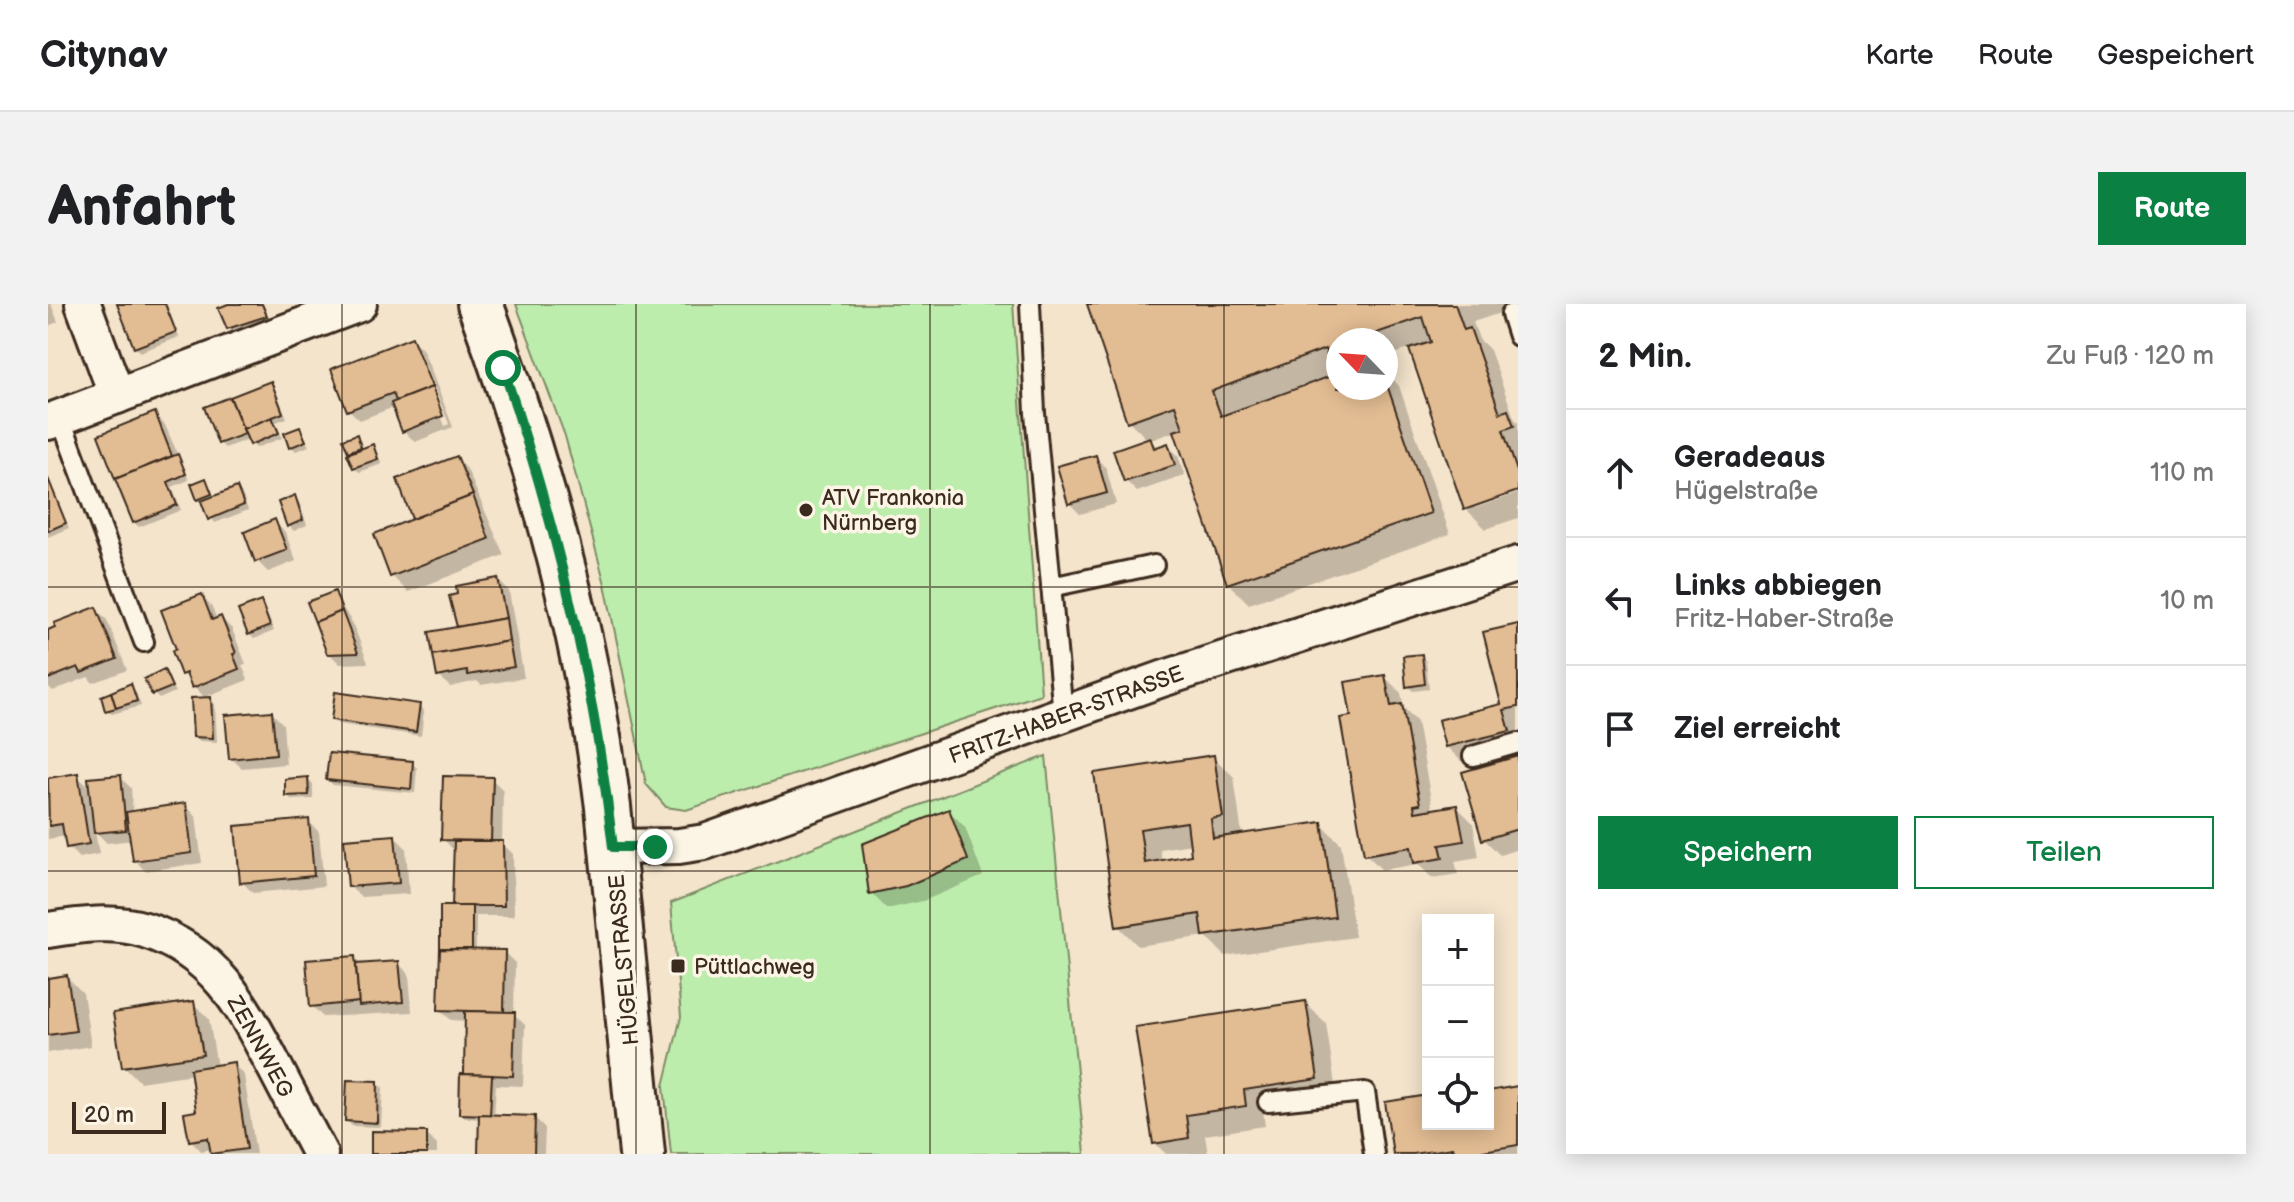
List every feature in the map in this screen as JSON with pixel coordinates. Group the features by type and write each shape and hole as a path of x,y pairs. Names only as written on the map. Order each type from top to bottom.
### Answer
{"street":[{"path":"83,304 117,396"},
{"path":"54,419 359,304"},
{"name":"HÜGELSTRASSE","path":"480,304 535,462 570,592 602,753 642,1154"},
{"name":"FRITZ-HABER-STRASSE","path":"613,847 679,846 705,842 1162,679 1518,564"},
{"name":"ZENNWEG","path":"48,930 110,924 144,929 176,944 215,972 244,1010 320,1154"}],"lane":[{"path":"1030,304 1035,413 1063,714"},
{"path":"1511,314 1518,336"},
{"path":"54,419 144,642"},
{"path":"1051,587 1154,565"},
{"path":"1473,756 1518,743"},
{"path":"1268,1102 1365,1092 1374,1154"}],"green space":[{"name":"ATV Frankonia Nürnberg","path":"516,304 1013,304 1041,694 686,810 666,807 646,784 605,584 565,436"},
{"path":"1046,756 1085,1154 671,1154 664,1086 681,1017 671,903"}],"building":[{"path":"117,304 165,304 176,332 134,348"},
{"path":"228,304 262,304 267,316 227,329 218,308"},
{"path":"1087,304 1455,304 1464,330 1470,328 1500,413 1508,410 1514,426 1503,430 1518,474 1518,491 1464,510 1409,349 1431,342 1423,317 1391,328 1326,328 1326,352 1325,349 1212,391 1221,416 1326,378 1326,400 1392,400 1431,513 1227,584 1174,431 1183,428 1175,405 1127,422"},
{"path":"412,337 432,387 396,401 393,393 347,411 331,369"},
{"path":"271,381 283,413 243,429 230,397"},
{"path":"432,387 443,416 402,432 391,403"},
{"path":"230,397 245,434 218,444 204,407"},
{"path":"155,412 172,456 115,479 98,435"},
{"path":"272,417 279,433 250,445 243,429"},
{"path":"300,427 306,441 289,448 284,433"},
{"path":"357,434 361,447 348,452 343,439"},
{"path":"1150,437 1154,448 1168,443 1175,465 1124,482 1113,450"},
{"path":"373,444 378,459 353,468 347,454"},
{"path":"178,454 186,474 168,482 177,505 133,523 115,479"},
{"path":"1096,455 1107,493 1068,504 1057,466"},
{"path":"457,456 473,495 412,519 397,479"},
{"path":"48,478 66,523 48,531"},
{"path":"206,478 212,494 197,500 191,484"},
{"path":"237,487 244,505 208,520 201,501"},
{"path":"295,495 303,520 287,527 278,502"},
{"path":"473,495 489,539 390,577 374,534"},
{"path":"275,519 287,550 255,562 244,532"},
{"path":"498,578 506,618 457,627 449,596 457,594 456,586"},
{"path":"335,591 342,611 315,622 307,602"},
{"path":"202,594 212,620 221,616 239,669 192,688 186,673 181,675 172,651 176,649 161,610"},
{"path":"261,601 270,626 248,635 238,610"},
{"path":"96,607 117,659 81,673 78,667 48,679 48,630 55,627 54,623"},
{"path":"342,611 358,653 327,654 315,622"},
{"path":"506,618 509,641 433,655 429,632"},
{"path":"1518,624 1518,707 1504,710 1510,731 1445,747 1438,720 1501,704 1483,632"},
{"path":"509,641 514,667 437,677 433,655"},
{"path":"1422,654 1425,684 1406,687 1403,656"},
{"path":"164,669 172,687 152,695 144,679"},
{"path":"1385,675 1391,706 1402,704 1420,804 1414,805 1415,812 1457,805 1464,841 1440,845 1443,858 1414,863 1411,847 1364,855 1340,718 1351,716 1345,682"},
{"path":"131,683 137,701 116,708 111,692"},
{"path":"111,692 116,708 105,711 101,696"},
{"path":"335,692 420,704 416,732 331,720"},
{"path":"211,697 213,738 193,737 191,698"},
{"path":"272,711 276,754 229,759 225,715"},
{"path":"329,753 413,761 411,789 326,780"},
{"path":"1214,755 1223,817 1211,819 1213,838 1322,822 1335,917 1203,936 1200,914 1116,927 1094,773","holes":["1187,822 1191,855 1145,863 1140,829"]},
{"path":"1518,756 1518,829 1482,840 1462,772"},
{"path":"78,773 89,844 66,848 62,824 49,826 48,778"},
{"path":"121,775 126,830 94,833 88,778"},
{"path":"443,776 493,777 491,841 441,840"},
{"path":"308,777 309,795 285,796 285,779"},
{"path":"186,803 192,853 133,861 126,812"},
{"path":"949,809 968,860 906,886 869,894 862,844"},
{"path":"309,819 314,876 240,883 235,826"},
{"path":"395,835 399,883 348,887 344,839"},
{"path":"454,841 503,841 504,906 452,906"},
{"path":"440,906 472,906 472,949 440,949"},
{"path":"440,949 505,950 504,1012 438,1010"},
{"path":"355,956 359,1002 310,1007 306,960"},
{"path":"399,961 403,1002 359,1006 356,964"},
{"path":"67,975 76,1031 48,1035 48,978"},
{"path":"194,1001 203,1055 122,1067 113,1013"},
{"path":"1306,1001 1318,1079 1244,1090 1246,1106 1186,1115 1189,1138 1153,1144 1135,1027"},
{"path":"465,1011 515,1012 513,1076 464,1074"},
{"path":"234,1062 247,1149 211,1154 208,1138 189,1141 184,1113 196,1111 190,1069"},
{"path":"460,1074 492,1075 490,1115 459,1114"},
{"path":"347,1080 378,1081 377,1123 345,1121"},
{"path":"1518,1086 1518,1145 1466,1154 1454,1154 1453,1148 1393,1154 1385,1102 1422,1096 1422,1130 1494,1130 1494,1090"},
{"path":"479,1114 535,1116 534,1154 478,1154"},
{"path":"371,1131 427,1132 427,1154 371,1154"}],"place":[{"name":"ATV Frankonia Nürnberg","path":"806,510"},
{"name":"Püttlachweg","path":"678,966"}],"route":[{"path":"503,368 535,462 570,592 602,753 613,847 655,847"}]}
